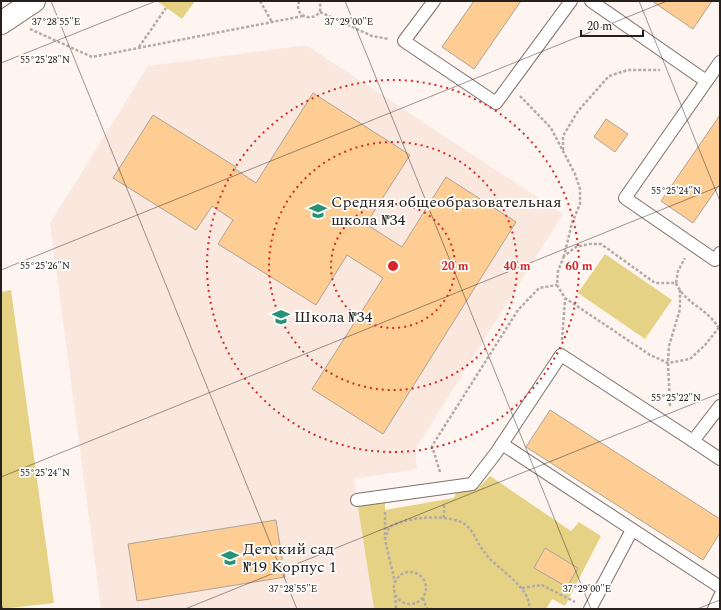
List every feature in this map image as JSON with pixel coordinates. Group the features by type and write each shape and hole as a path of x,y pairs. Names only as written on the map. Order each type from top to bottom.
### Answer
{"street":[{"path":"6,19 34,1"}],"lane":[{"path":"434,1 404,41 496,103 570,1"},
{"path":"592,1 706,81"},
{"path":"720,62 625,198 715,260 720,253"},
{"path":"357,500 472,484 502,444 561,355 720,459"},
{"path":"694,441 720,406"},
{"path":"502,444 720,587"},
{"path":"590,609 632,530"},
{"path":"714,609 720,596"}],"path":[{"path":"260,1 272,22"},
{"path":"299,1 299,10 303,16"},
{"path":"6,19 92,57 303,16 314,17 320,12 321,4 319,1"},
{"path":"139,48 166,8"},
{"path":"320,12 372,36 404,41"},
{"path":"563,150 563,136 578,112 609,76 628,70 668,70"},
{"path":"510,83 519,96 551,128 575,174 580,189 580,204 572,223 564,256 558,271 556,285 565,298 650,355 668,363 690,359 706,344 719,327 712,319 689,301 676,283 678,272 683,261 695,246"},
{"path":"564,256 576,247 589,244 601,244 655,283 676,283"},
{"path":"444,488 432,446 518,310 539,288 556,285"},
{"path":"671,426 668,363 669,346 680,309 680,290"},
{"path":"561,355 565,298"},
{"path":"385,496 385,540 395,582 396,609"},
{"path":"385,540 389,527 399,522 451,518 463,523 468,526 485,554 511,576 522,588 530,604 529,609"},
{"path":"395,582 402,575 407,573 418,575 422,578 426,588 423,598 414,603 404,603 400,601 395,592"},
{"path":"522,588 542,585 576,602"},
{"path":"423,598 427,609"}],"shaded area":[{"path":"157,1 195,1 182,19"},
{"name":"Школа №34","path":"306,45 563,214 415,450 417,469 354,479 374,609 101,609 50,223 148,66"},
{"path":"605,254 672,300 645,339 578,293"},
{"path":"11,290 54,603 1,609 1,292"},
{"path":"490,476 571,531 579,522 601,536 565,606 552,599 546,609 374,609 358,507 385,501 385,510 454,498 457,490 478,488"}],"building":[{"path":"474,1 521,1 474,69 442,47"},
{"path":"652,1 712,1 693,29"},
{"path":"313,93 410,155 366,224 402,247 446,177 516,222 383,434 312,389 383,278 347,255 316,305 218,244 233,220 212,206 196,230 113,178 153,115 236,167 235,169 256,183"},
{"path":"720,115 720,184 693,223 661,201"},
{"path":"606,119 628,134 615,152 594,137"},
{"path":"550,410 720,519 720,533 703,560 526,447"},
{"path":"276,520 285,577 137,601 128,544"},
{"path":"545,548 578,568 567,587 534,568"}],"place":[{"name":"Средняя общеобразовательная школа №34","path":"318,211"},
{"name":"Школа №34","path":"281,317"},
{"name":"Детский сад №19 Корпус 1","path":"230,558"}]}
